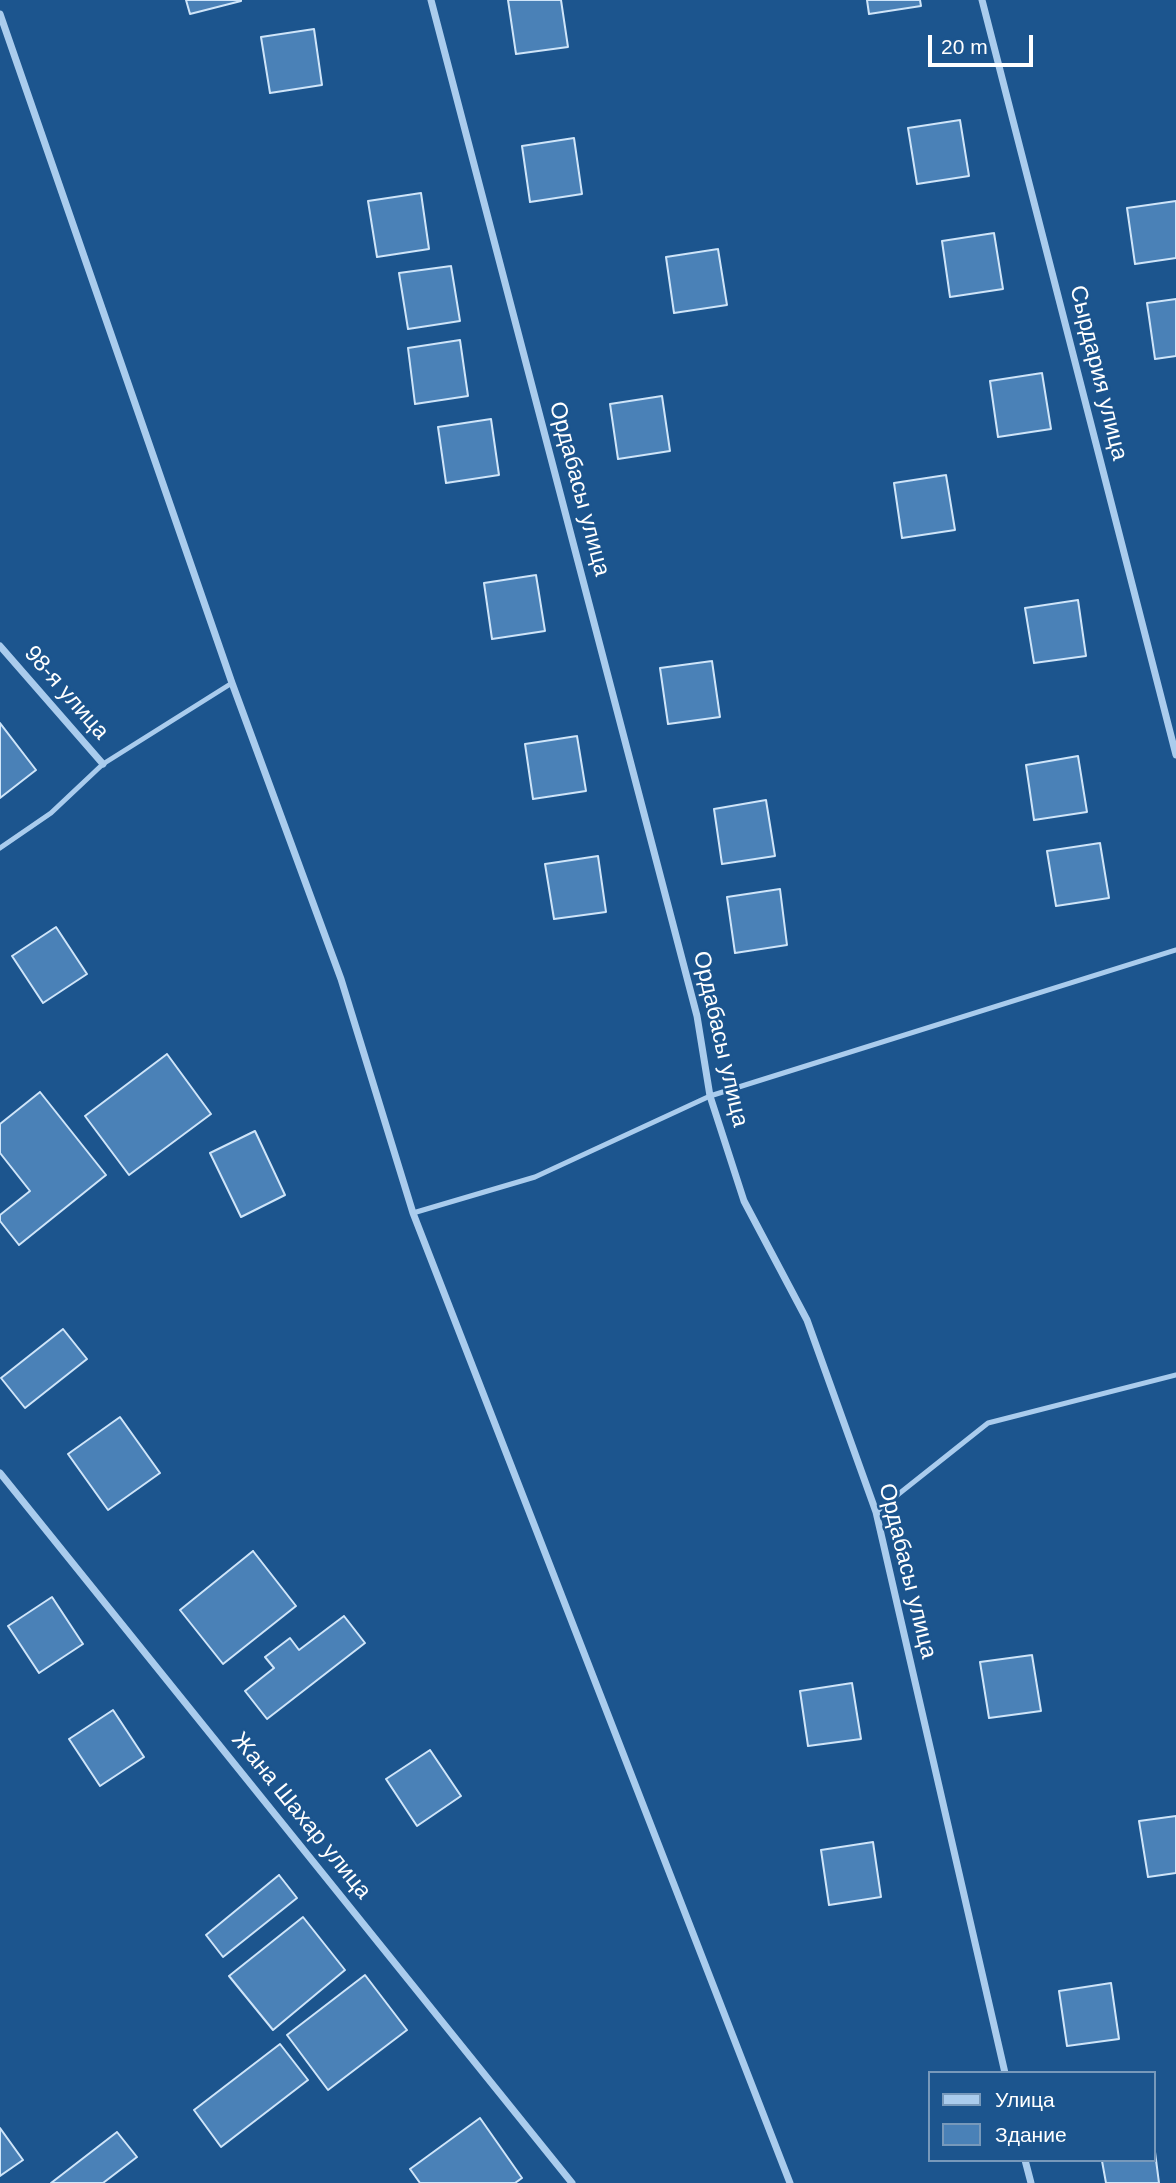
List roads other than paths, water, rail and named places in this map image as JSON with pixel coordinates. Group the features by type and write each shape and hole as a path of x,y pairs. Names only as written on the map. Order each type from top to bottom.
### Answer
{"street":[{"name":"Ордабасы улица","path":"431,0 697,1016 710,1096 744,1201 807,1320 876,1512 1005,2071"},
{"name":"Сырдария улица","path":"982,0 1176,755"},
{"path":"0,14 232,683 341,979 413,1213 790,2183"},
{"name":"98-я улица","path":"0,646 103,764"},
{"name":"Жана Шахар улица","path":"0,1473 572,2183"},
{"path":"1026,2162 1031,2183"}],"lane":[{"path":"0,848 51,813 103,764 232,683"},
{"path":"413,1213 535,1177 710,1096 1176,950"},
{"path":"876,1512 988,1423 1176,1375"}]}
